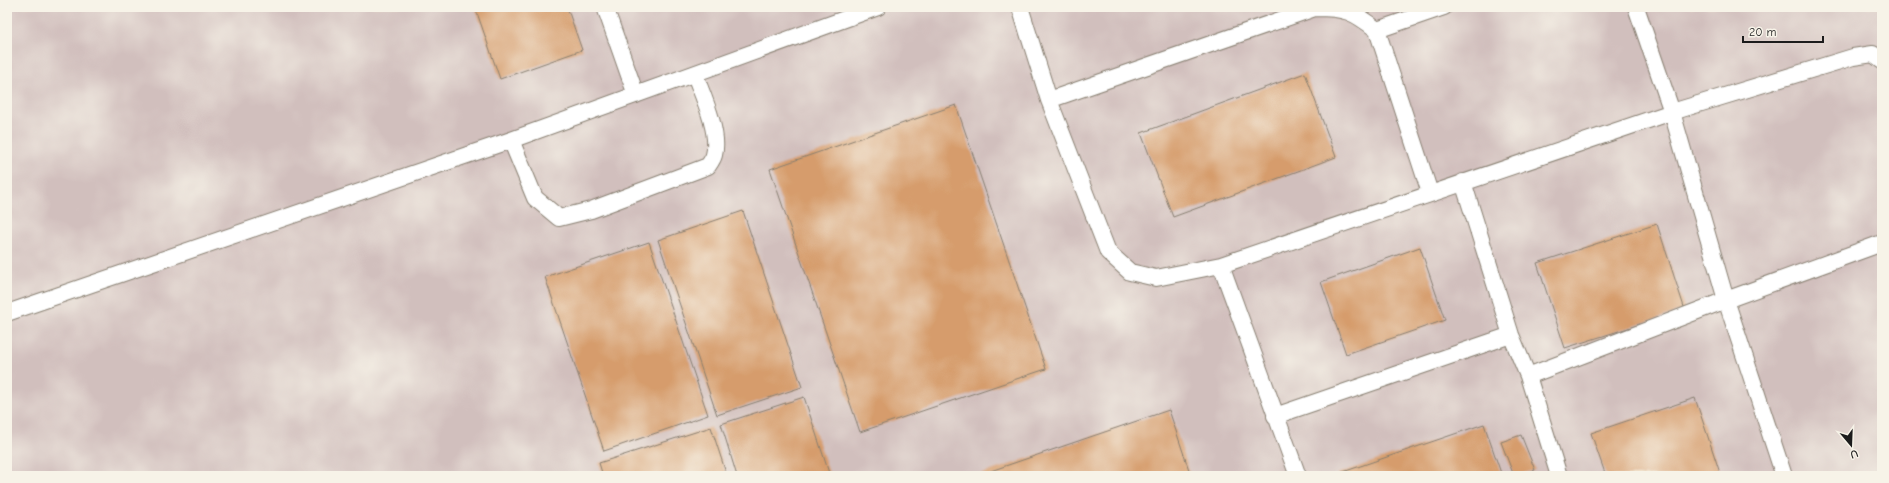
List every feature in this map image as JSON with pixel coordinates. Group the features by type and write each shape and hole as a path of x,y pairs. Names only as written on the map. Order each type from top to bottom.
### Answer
{"lane":[{"path":"605,7 636,95"},
{"path":"7,313 511,140 878,7"},
{"path":"1020,7 1049,100 1108,252 1130,272 1156,278 1221,265 1672,112 1853,57 1873,54 1882,61"},
{"path":"1377,30 1444,7"},
{"path":"1636,7 1672,112 1726,300 1784,476"},
{"path":"1049,100 1314,8 1339,8 1360,17 1377,30 1430,193"},
{"path":"511,140 535,198 559,218 590,210 708,166 714,155 715,142 709,114 695,74"},
{"path":"1463,182 1511,335 1528,376 1560,476"},
{"path":"1528,376 1726,300 1882,243"},
{"path":"1221,265 1298,476"},
{"path":"1275,416 1511,335"}],"shaded area":[{"path":"7,7 1882,7 1882,476 7,476"}],"building":[{"path":"475,7 567,7 582,50 500,79"},
{"path":"1305,73 1336,157 1173,217 1141,133"},
{"path":"956,105 1046,369 860,432 770,169"},
{"path":"743,211 802,387 717,415 658,240"},
{"path":"1657,224 1685,310 1565,348 1537,263"},
{"path":"649,242 708,415 604,451 545,277"},
{"path":"1420,247 1445,320 1346,354 1321,282"},
{"path":"804,397 830,476 737,476 721,424"},
{"path":"1695,398 1721,476 1606,476 1591,433"},
{"path":"1169,410 1191,476 976,476"},
{"path":"1484,424 1502,476 1338,476 1337,474"},
{"path":"711,427 727,476 603,476 599,463"},
{"path":"1521,435 1535,470 1514,476 1501,442"}]}
